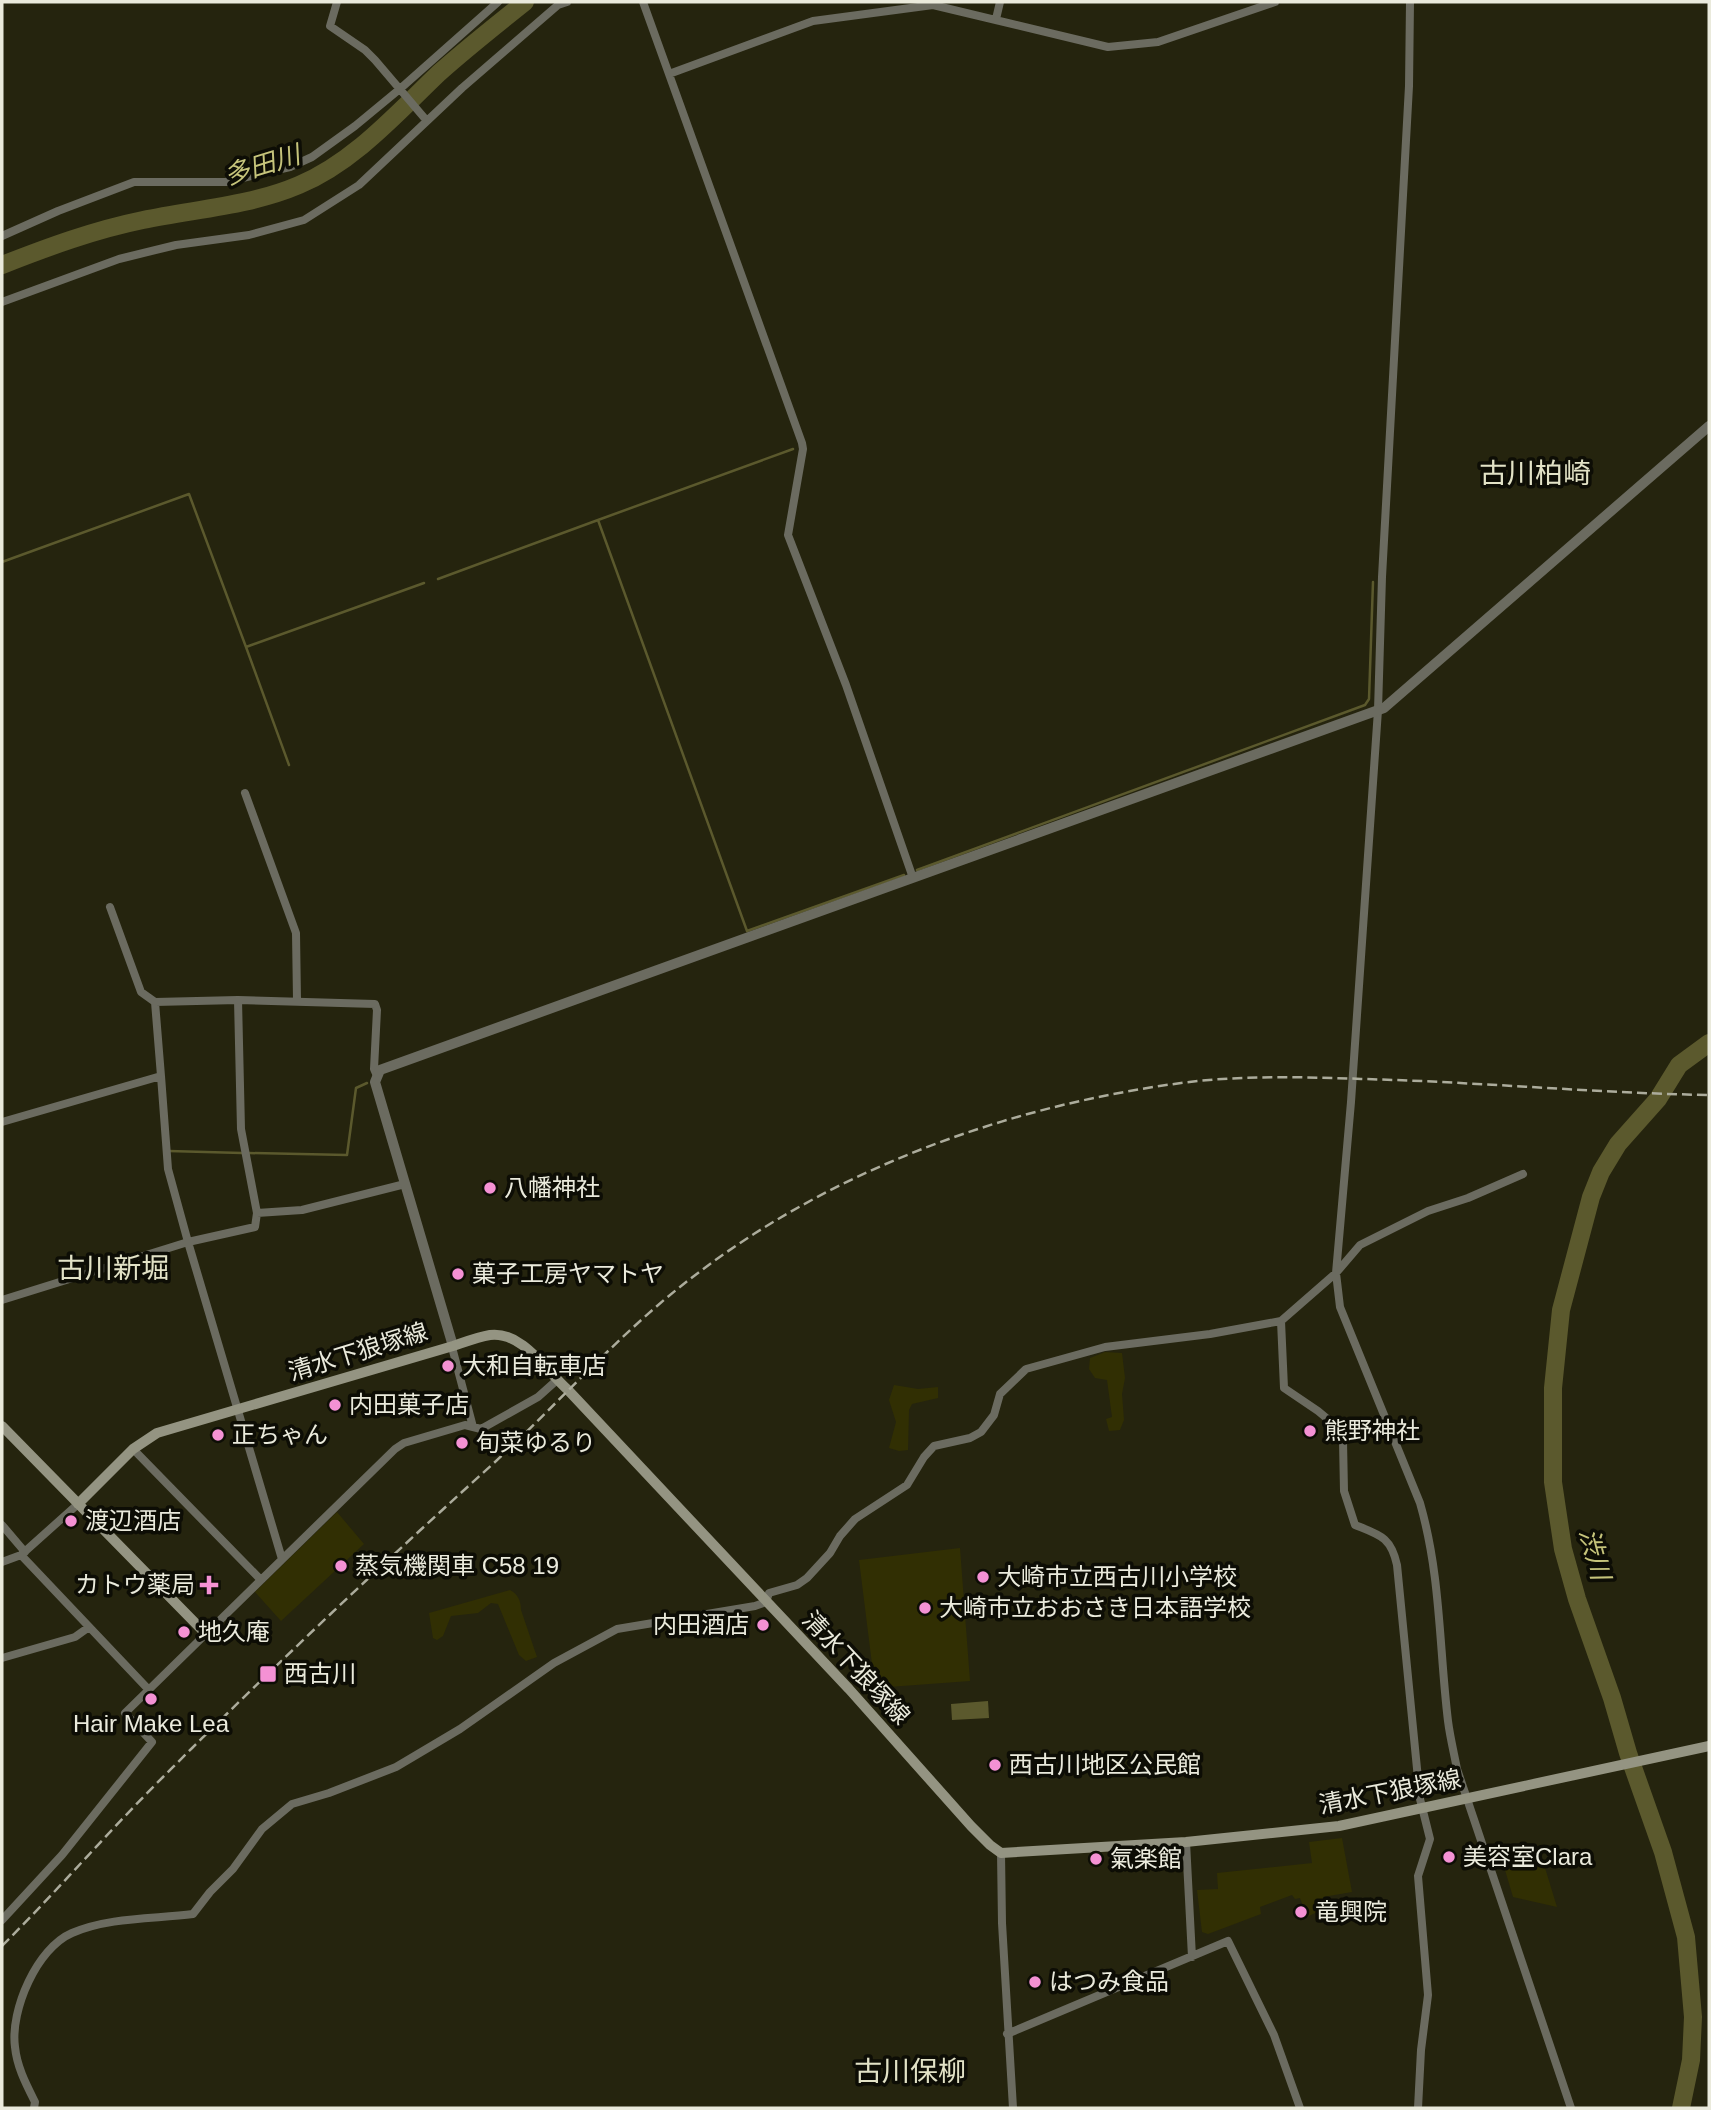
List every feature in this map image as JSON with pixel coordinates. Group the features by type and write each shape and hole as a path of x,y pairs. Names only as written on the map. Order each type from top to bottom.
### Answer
{"main road":[{"name":"清水下狼塚線","path":"78,1504 133,1449 157,1433 491,1335 508,1337 525,1347 557,1380 849,1689 971,1826 1002,1853 1186,1842 1339,1826 1709,1746"},
{"path":"2,1426 206,1634"}],"street":[{"path":"337,2 330,26 365,50 425,119"},
{"path":"2,236 134,182 226,182 290,167 312,157 402,90 498,2"},
{"path":"643,2 802,443 788,536 846,685 913,878"},
{"path":"996,19 1000,2"},
{"path":"669,74 813,21 933,5 1108,47 1142,46 1158,42 1275,2"},
{"path":"1410,2 1409,86 1382,577 1378,710 1351,1102 1336,1273 1340,1307 1420,1503 1430,1536 1436,1570 1448,1723 1466,1799 1571,2108"},
{"path":"2,302 119,259 176,245 249,235 304,220 359,185 425,119 562,3"},
{"path":"473,1427 453,1346 375,1082 380,1070 1384,708 1709,426"},
{"path":"244,793 296,933 297,1000"},
{"path":"110,907 141,992 155,1002 297,1000 375,1004 374,1069 377,1076"},
{"path":"2,1300 188,1242 255,1227 257,1213 242,1129 238,1000"},
{"path":"155,1002 168,1169 282,1559"},
{"path":"2,1122 161,1076"},
{"path":"34,2108 35,2102 16,2058 16,2023 31,1978 56,1942 94,1926 194,1914 210,1892 233,1869 262,1829 292,1804 396,1767 460,1729 554,1663 605,1633 755,1606 766,1602 768,1594 797,1585 825,1559 839,1536 855,1519 907,1485 924,1457 934,1447 970,1438 981,1432 994,1415 1000,1394 1026,1369 1105,1346 1210,1334 1281,1321 1336,1273 1360,1245 1428,1210 1468,1198 1524,1174"},
{"path":"257,1213 302,1210 405,1184"},
{"path":"1281,1321 1284,1388 1318,1410 1336,1426 1343,1441 1344,1491 1355,1525 1379,1534 1393,1548 1405,1627 1419,1786 1430,1839 1418,1876 1428,1995 1421,2050 1418,2108"},
{"path":"2,1920 62,1855 152,1742 125,1713 282,1559 404,1443 465,1425 481,1429 538,1397 557,1380"},
{"path":"133,1449 261,1580"},
{"path":"2,1562 23,1553 78,1504"},
{"path":"2,1525 23,1553 149,1690"},
{"path":"2,1658 75,1637 89,1627"},
{"path":"1186,1842 1192,1957"},
{"path":"1002,1853 1002,1923 1013,2108"},
{"path":"1007,2034 1228,1941 1274,2035 1300,2108"}],"shaded area":[{"path":"1105,1352 1122,1353 1125,1378 1122,1394 1124,1420 1120,1430 1109,1431 1106,1419 1112,1417 1107,1380 1095,1378 1089,1369 1090,1358"},
{"path":"894,1385 918,1389 938,1387 938,1398 912,1404 909,1410 908,1450 889,1448 896,1422 889,1400"},
{"path":"337,1512 364,1544 281,1621 255,1592"},
{"path":"960,1548 970,1681 875,1688 859,1560"},
{"path":"510,1590 520,1601 537,1657 526,1661 519,1655 498,1604 491,1603 478,1613 451,1616 443,1636 437,1640 433,1638 429,1613"},
{"path":"988,1701 989,1718 952,1720 951,1704"},
{"path":"1342,1838 1352,1892 1323,1897 1323,1909 1307,1917 1300,1898 1295,1899 1292,1895 1260,1907 1261,1914 1208,1934 1202,1932 1197,1890 1218,1889 1217,1873 1312,1863 1309,1842"},
{"path":"1542,1858 1557,1907 1513,1897 1505,1870"}],"waterway":[{"name":"多田川","path":"2,265 107,229 261,198 319,175 374,135 439,73 525,2"},
{"path":"598,520 793,449"},
{"path":"2,562 189,494 246,647 424,583"},
{"path":"438,579 598,520 747,931 904,875"},
{"path":"917,870 1365,705 1369,699 1373,582"},
{"path":"246,647 289,765"},
{"name":"渋川","path":"1681,2108 1691,2060 1693,2017 1686,1937 1663,1852 1577,1599 1563,1549 1553,1482 1553,1388 1561,1310 1591,1197 1601,1172 1618,1144 1658,1099 1679,1065 1709,1043"},
{"path":"249,1153 347,1155 356,1088 367,1083"},
{"path":"169,1151 242,1153"}],"railway":[{"path":"2,1946 143,1798 245,1697 516,1442 642,1319 720,1257 780,1218 842,1184 973,1130 1042,1110 1111,1094 1204,1080 1341,1078 1709,1095"}],"place":[{"name":"八幡神社","path":"490,1188"},
{"name":"菓子工房ヤマトヤ","path":"458,1274"},
{"name":"大和自転車店","path":"448,1366"},
{"name":"内田菓子店","path":"335,1405"},
{"name":"熊野神社","path":"1310,1431"},
{"name":"正ちゃん","path":"218,1435"},
{"name":"旬菜ゆるり","path":"462,1443"},
{"name":"渡辺酒店","path":"71,1521"},
{"name":"蒸気機関車 C58 19","path":"341,1566"},
{"name":"大崎市立西古川小学校","path":"983,1577"},
{"name":"カトウ薬局","path":"209,1585"},
{"name":"大崎市立おおさき日本語学校","path":"925,1608"},
{"name":"内田酒店","path":"763,1625"},
{"name":"地久庵","path":"184,1632"},
{"name":"西古川","path":"268,1674"},
{"name":"Hair Make Lea","path":"151,1699"},
{"name":"西古川地区公民館","path":"995,1765"},
{"name":"美容室Clara","path":"1449,1857"},
{"name":"氣楽館","path":"1096,1859"},
{"name":"竜興院","path":"1301,1912"},
{"name":"はつみ食品","path":"1035,1982"}],"district":[{"name":"古川柏崎","path":"1535,473"},
{"name":"古川新堀","path":"113,1268"},
{"name":"古川保柳","path":"910,2071"}]}
